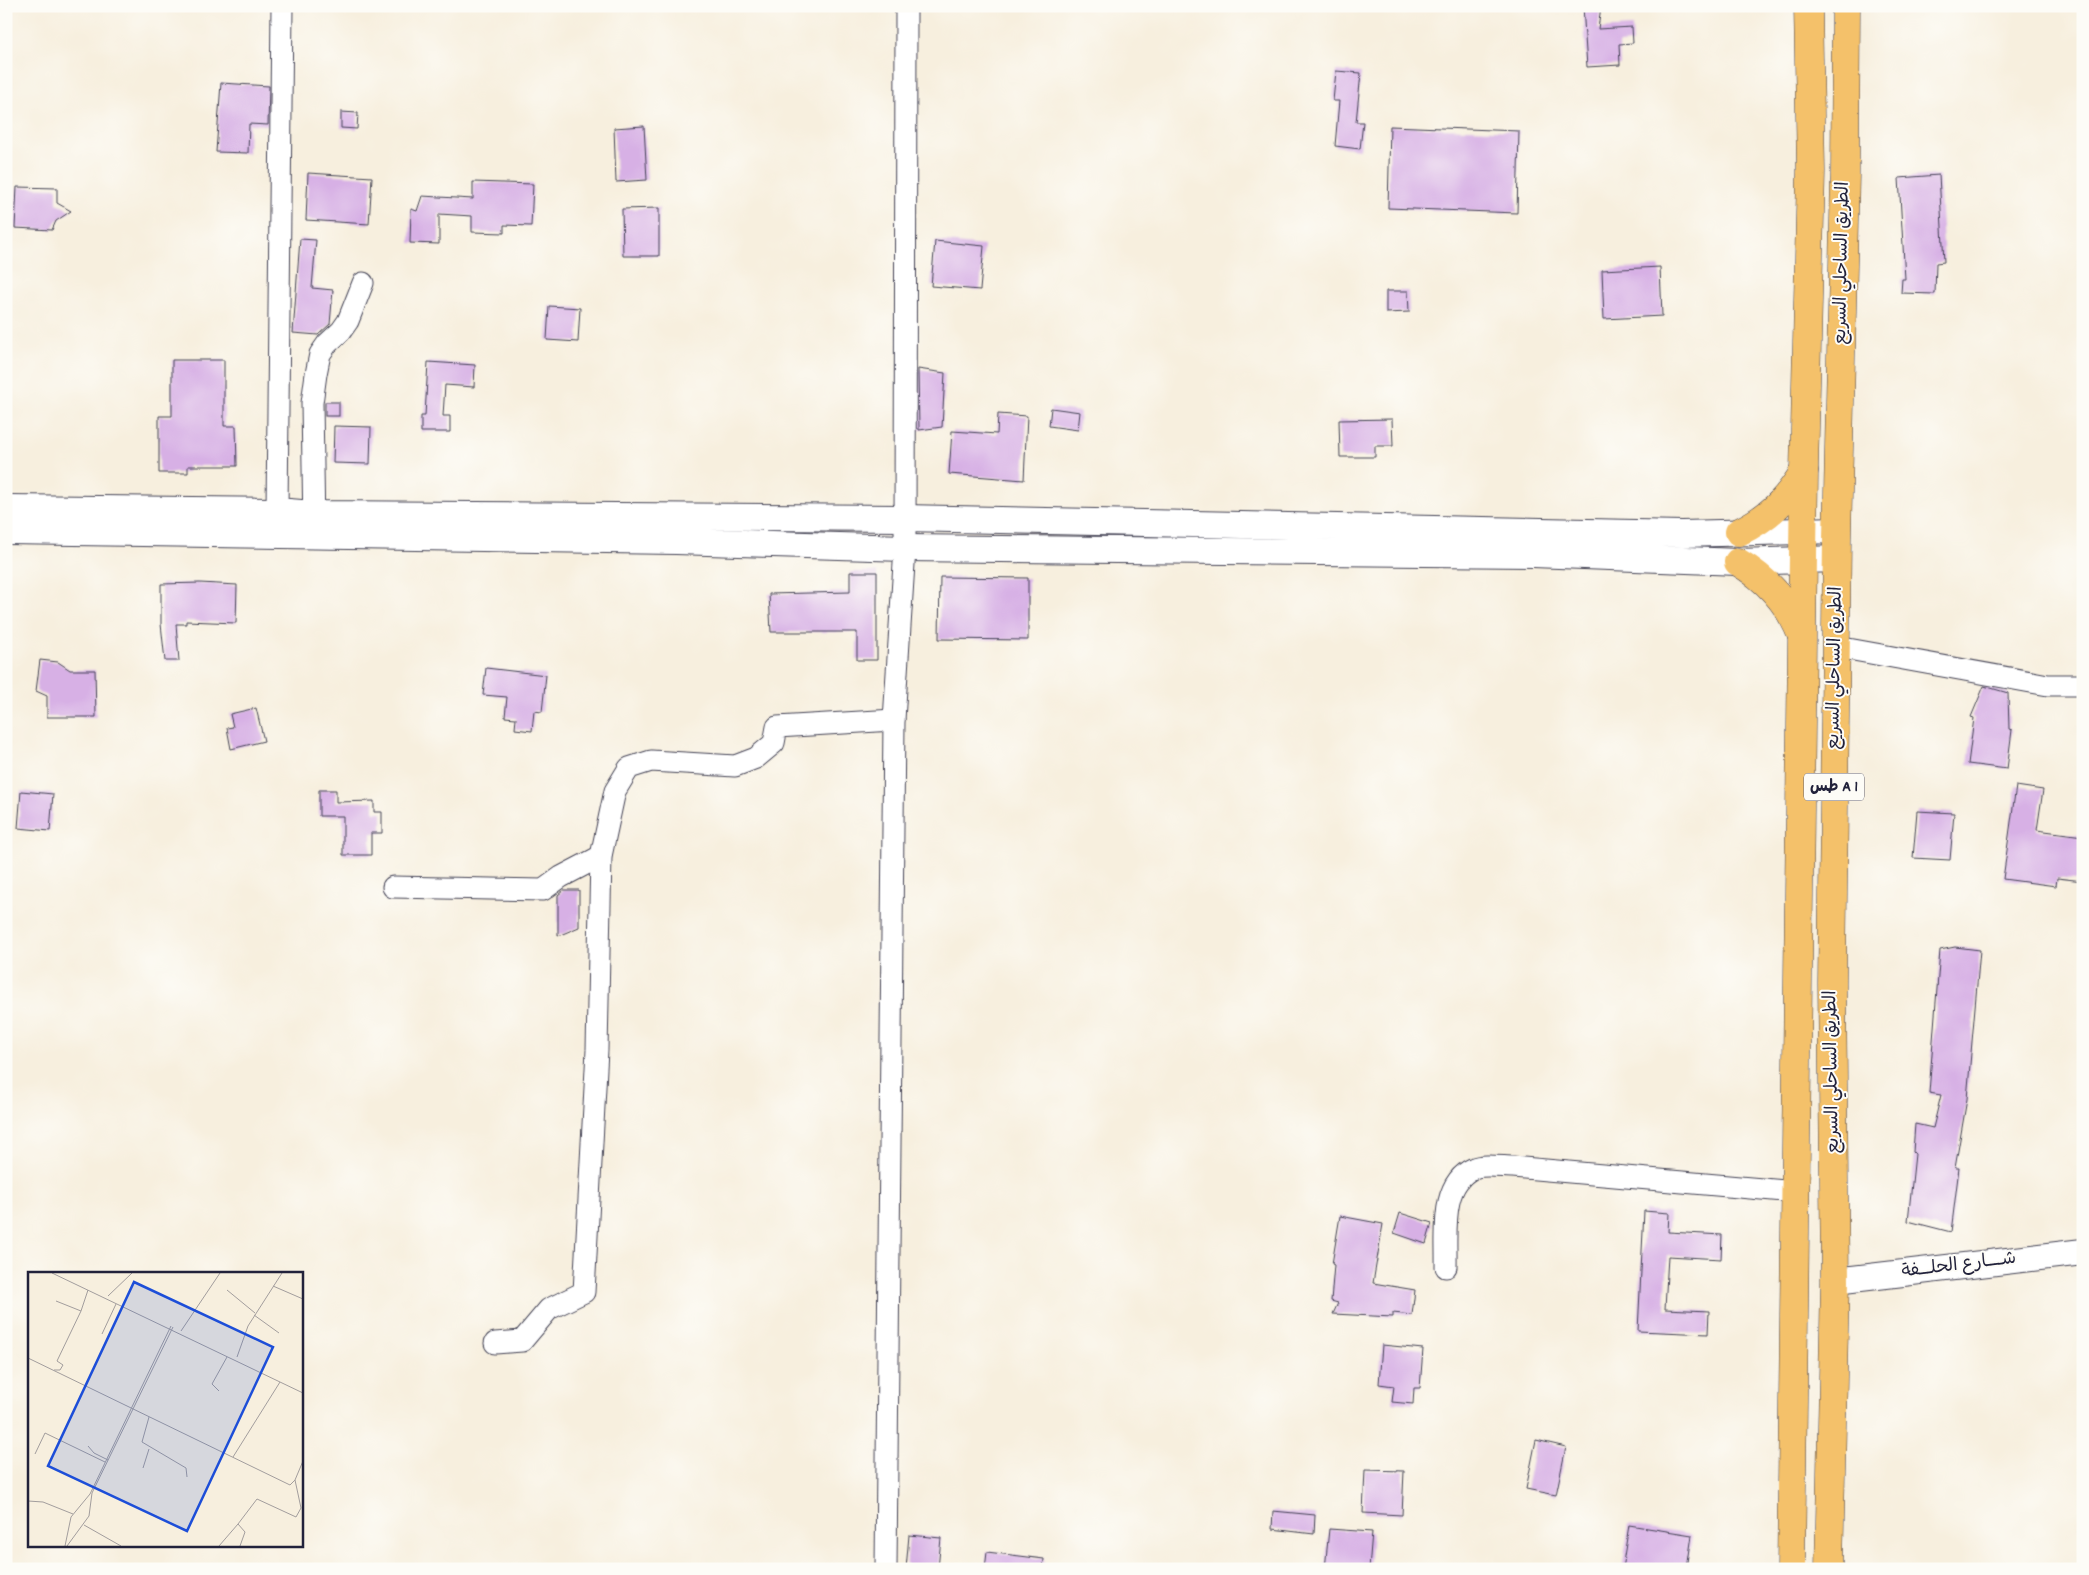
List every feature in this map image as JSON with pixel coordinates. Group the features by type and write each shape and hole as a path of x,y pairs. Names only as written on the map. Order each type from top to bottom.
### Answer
{"highway":[{"name":"الطريق الساحلي السريع","path":"1791,1569 1803,532 1811,172 1808,6"},
{"name":"الطريق الساحلي السريع","path":"1829,1569 1835,1281 1832,983 1837,530 1845,184 1846,6"},
{"path":"1739,532 1770,514 1783,502 1804,472"},
{"path":"1738,562 1765,581 1777,593 1791,614 1802,637"}],"street":[{"path":"277,511 282,6"},
{"path":"886,1569 894,720 905,548 906,6"},
{"path":"314,525 312,403 316,374 320,354 327,344 341,332 348,321 362,283"},
{"path":"6,508 92,521 314,525 659,529 904,518 1094,522 1534,542 1738,562 1837,559"},
{"path":"6,531 92,521 277,511 314,525"},
{"path":"1094,522 1095,550"},
{"path":"659,529 905,548 1095,550 1534,542 1682,534 1837,530"},
{"path":"1837,647 2048,685 2083,685"},
{"path":"495,1343 522,1341 549,1309 584,1292 597,1050 600,856 616,791 629,768 651,761 736,766 756,758 774,744 777,726 894,720"},
{"path":"393,887 543,890 561,877 600,856"},
{"path":"1446,1266 1448,1200 1459,1178 1476,1167 1513,1167 1796,1192"},
{"name":"شــــارع الحلـــفة","path":"1835,1281 2083,1252"}],"building":[{"path":"1583,6 1601,6 1598,29 1632,27 1633,43 1619,44 1620,65 1587,67"},
{"path":"1336,71 1361,73 1356,122 1363,122 1360,149 1335,146 1339,101 1333,101"},
{"path":"221,83 269,86 268,125 249,124 248,153 216,152"},
{"path":"341,112 358,113 357,129 341,128"},
{"path":"644,126 647,180 616,182 614,128"},
{"path":"1390,126 1519,131 1517,213 1388,208"},
{"path":"308,173 372,177 369,224 306,220"},
{"path":"1939,175 1944,262 1936,263 1935,294 1901,293 1902,279 1905,279 1899,178"},
{"path":"473,182 533,184 531,226 504,225 504,233 472,232 472,216 439,214 439,244 410,243 411,209 417,211 422,196 473,199"},
{"path":"17,187 57,188 57,203 71,211 56,221 52,230 15,228"},
{"path":"659,208 659,256 623,256 622,209"},
{"path":"300,239 316,240 312,288 333,290 330,324 318,335 293,333"},
{"path":"935,241 984,246 980,290 931,286"},
{"path":"1660,267 1662,316 1604,319 1602,270"},
{"path":"1386,291 1408,291 1409,312 1386,313"},
{"path":"549,306 580,308 578,342 547,340"},
{"path":"172,360 224,360 224,426 236,426 237,466 188,466 188,473 159,473 159,416 172,416"},
{"path":"428,362 475,365 474,387 445,385 443,416 450,416 450,432 421,432 421,416 425,416"},
{"path":"918,369 945,373 942,427 919,430"},
{"path":"325,402 339,402 339,416 325,416"},
{"path":"1051,408 1080,412 1078,430 1049,426"},
{"path":"998,414 1027,416 1024,480 949,474 952,431 997,434"},
{"path":"1392,419 1393,446 1375,446 1375,457 1340,457 1339,420"},
{"path":"334,426 371,427 370,464 333,463"},
{"path":"850,572 877,572 877,660 857,660 857,632 771,632 769,594 850,592"},
{"path":"940,577 1028,578 1028,640 939,639"},
{"path":"200,583 237,585 236,623 186,621 186,624 176,624 179,661 165,661 161,624 161,584"},
{"path":"40,660 58,662 70,670 95,670 96,717 47,717 47,696 36,691"},
{"path":"486,668 546,675 542,712 534,711 532,731 515,729 516,718 505,717 507,697 483,695"},
{"path":"1984,686 2008,693 2009,729 2012,730 2007,769 1968,764 1974,718 1971,717"},
{"path":"256,708 264,741 231,749 227,728 233,727 230,714"},
{"path":"2016,786 2043,790 2037,830 2083,836 2083,881 2057,878 2056,886 2003,879"},
{"path":"319,790 336,790 336,802 374,801 374,812 382,812 382,833 371,833 371,855 343,855 343,816 319,816"},
{"path":"21,791 53,794 50,831 18,828"},
{"path":"1917,811 1954,813 1950,860 1913,858"},
{"path":"564,890 579,890 579,927 558,936 558,895"},
{"path":"1955,947 1980,950 1967,1099 1955,1168 1959,1168 1951,1232 1908,1221 1915,1154 1913,1152 1915,1124 1933,1128 1941,1095 1929,1093 1940,950"},
{"path":"1644,1211 1669,1213 1668,1232 1722,1235 1721,1259 1668,1256 1665,1309 1709,1311 1708,1334 1638,1331"},
{"path":"1400,1213 1432,1223 1426,1244 1394,1233"},
{"path":"1340,1216 1383,1224 1373,1283 1415,1290 1412,1315 1393,1313 1393,1317 1333,1314 1338,1303 1331,1301 1334,1265 1332,1264"},
{"path":"1382,1345 1423,1349 1420,1388 1414,1388 1413,1404 1392,1402 1394,1386 1379,1384"},
{"path":"1536,1440 1566,1447 1556,1495 1526,1489"},
{"path":"1365,1470 1404,1471 1402,1515 1363,1513"},
{"path":"1273,1511 1315,1515 1314,1534 1272,1529"},
{"path":"1629,1525 1692,1535 1687,1569 1622,1569"},
{"path":"1329,1529 1372,1532 1369,1569 1325,1569"},
{"path":"909,1535 941,1538 938,1569 906,1569"},
{"path":"987,1552 1044,1559 1043,1569 985,1569"}]}
